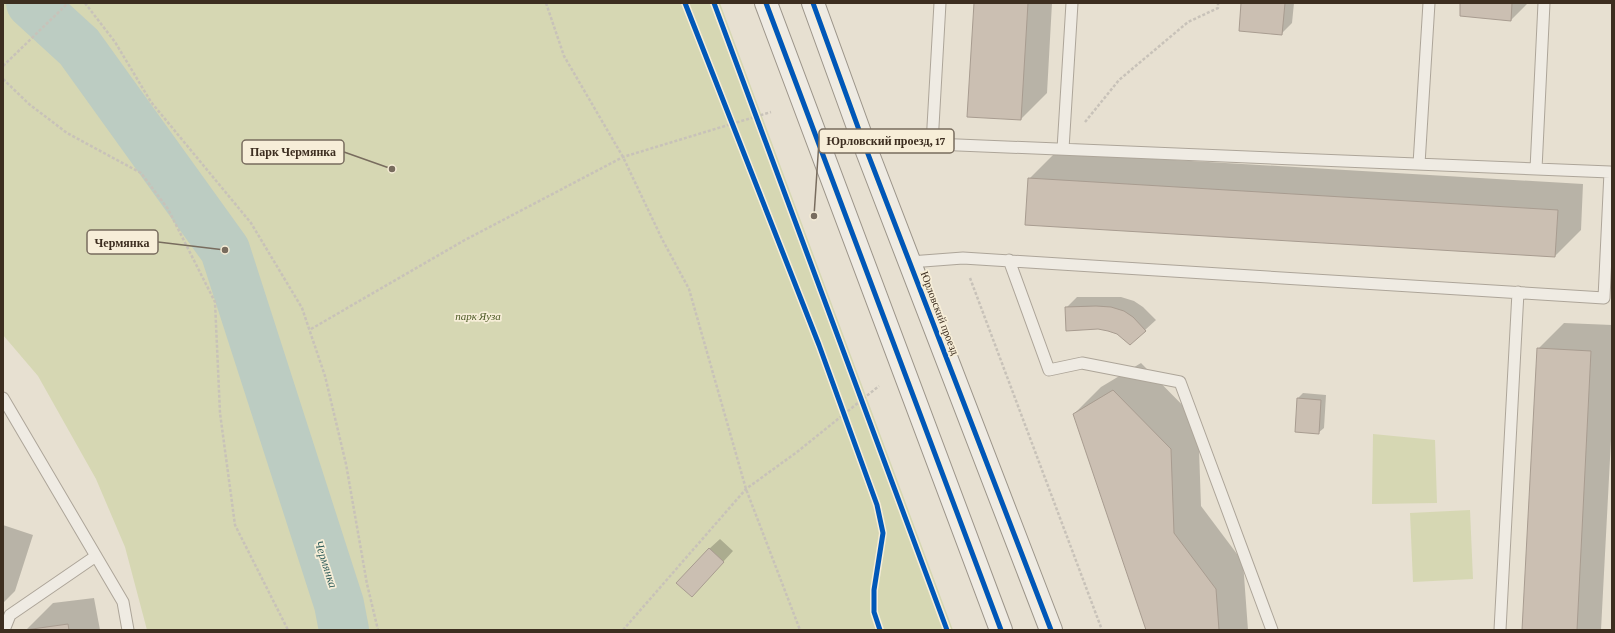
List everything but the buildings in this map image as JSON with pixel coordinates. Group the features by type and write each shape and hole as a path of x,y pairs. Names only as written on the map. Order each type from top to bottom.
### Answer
{"main road":[{"path":"766,3 1001,630"},
{"name":"Юрловский проезд","path":"813,3 863,141 1051,630"}],"lane":[{"path":"932,144 940,3"},
{"path":"1063,149 1072,3"},
{"path":"1418,164 1429,3"},
{"path":"1536,169 1544,3"},
{"path":"863,141 1610,172 1608,298 1009,260 963,258 910,262"},
{"path":"1009,260 1049,370 1082,363 1180,382 1272,630"},
{"path":"1500,630 1518,292"},
{"path":"3,398 123,602 128,630"},
{"path":"4,630 10,615 96,556"}],"path":[{"path":"3,66 68,3"},
{"path":"86,3 115,42 151,102 251,223 302,308 325,376 346,464 367,584 378,630"},
{"path":"546,3 564,56 623,157 662,239 689,290 746,490 800,630"},
{"path":"1063,149 1119,80 1188,22 1218,8 1218,3"},
{"path":"3,79 29,104 67,133 141,173 168,209 215,302 220,413 235,525 288,630"},
{"path":"754,110 759,124"},
{"path":"310,330 463,241 623,157 771,112"},
{"path":"729,117 735,132"},
{"path":"963,258 1102,630"},
{"path":"623,630 746,490 844,415 879,386"},
{"path":"860,393 866,407"},
{"path":"841,408 846,422"}],"green space":[{"name":"парк Яуза","path":"3,3 720,3 953,630 147,630 125,547 96,479 38,376 3,335"},
{"path":"1373,434 1435,440 1437,503 1372,504"},
{"path":"1470,510 1473,579 1413,582 1410,513"}],"waterway":[{"name":"Чермянка","path":"31,3 79,47 225,250 339,604 344,630"}],"cycle path":[{"path":"685,3 819,345 877,505 883,533 874,590 874,612 880,630"},
{"path":"714,3 947,630"},
{"path":"766,3 1001,630"},
{"path":"813,3 863,141 1051,630"}],"place":[{"name":"Парк Чермянка","path":"392,169"},
{"name":"Юрловский проезд, 17","path":"814,216"},
{"name":"Чермянка","path":"225,250"}]}
